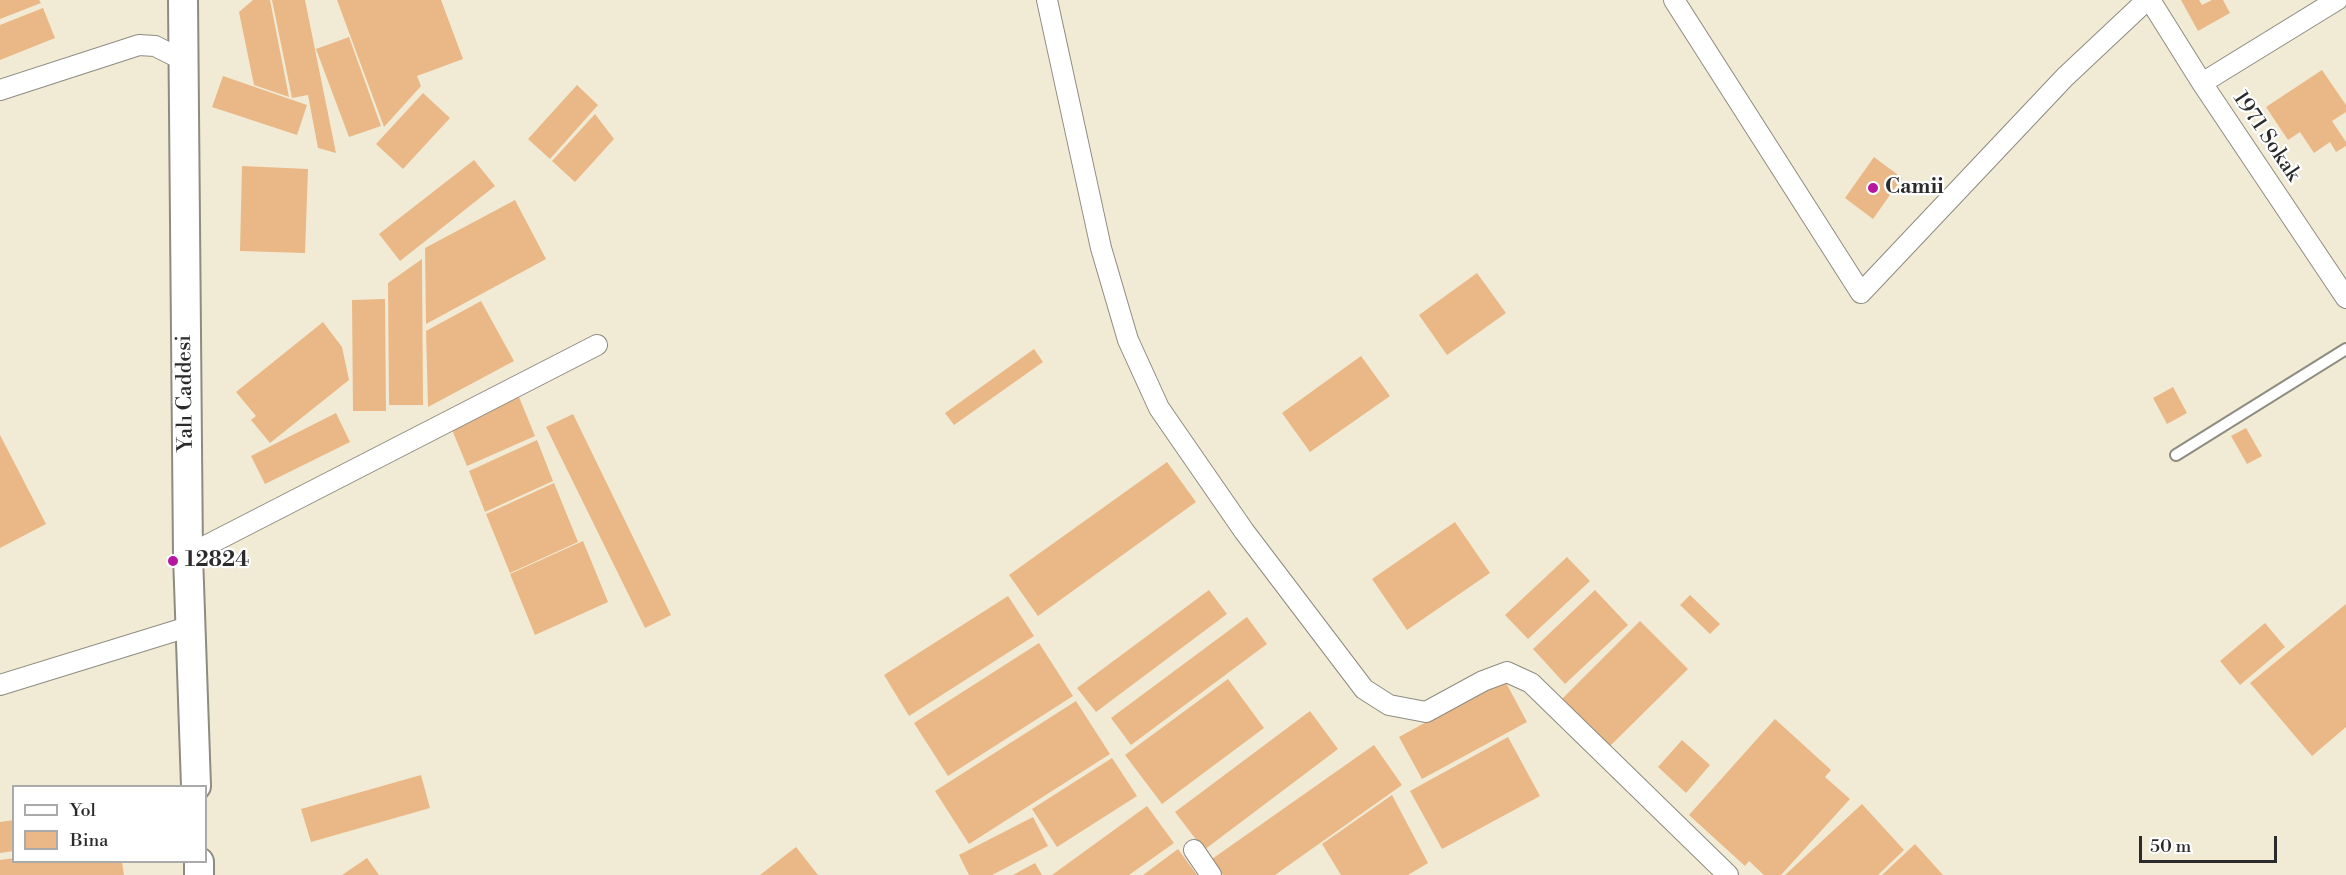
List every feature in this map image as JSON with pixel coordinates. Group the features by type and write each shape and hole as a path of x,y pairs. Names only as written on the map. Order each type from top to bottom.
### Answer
{"street":[{"name":"Yalı Caddesi","path":"183,0 181,58 188,555 196,785"},
{"path":"1047,0 1101,248 1128,340 1159,408 1244,531 1364,689 1389,705 1426,712 1483,681 1507,672 1531,683 1728,875"},
{"path":"1674,0 1861,293 2065,78 2148,0"},
{"name":"1971 Sokak","path":"2148,0 2346,298"},
{"path":"2202,83 2337,0"},
{"path":"0,90 139,45 155,46 181,58"},
{"path":"188,555 597,345"},
{"path":"0,686 191,626"},
{"path":"1194,850 1211,875"}],"lane":[{"path":"2176,455 2346,350"}],"building":[{"path":"0,0 39,0 41,3 0,19"},
{"path":"253,0 270,0 289,97 254,85 239,12"},
{"path":"272,0 305,0 336,153 318,148 308,95 292,98"},
{"path":"337,0 441,0 463,59 417,76 421,86 384,127"},
{"path":"2181,0 2199,0 2202,5 2212,0 2223,0 2230,13 2198,31"},
{"path":"43,8 55,38 0,60 0,25"},
{"path":"349,37 381,126 349,137 316,49"},
{"path":"2322,70 2346,105 2346,112 2332,121 2346,142 2346,146 2336,152 2330,142 2314,153 2300,132 2288,140 2266,107"},
{"path":"223,76 307,105 297,135 212,107"},
{"path":"577,85 598,105 550,159 528,139"},
{"path":"423,93 450,118 403,169 376,144"},
{"path":"595,114 614,139 575,182 552,161"},
{"name":"Camii","path":"1874,157 1902,178 1873,219 1845,198"},
{"path":"474,160 495,186 400,261 379,234"},
{"path":"242,166 308,169 305,253 240,251"},
{"path":"515,200 546,259 426,324 425,248"},
{"path":"422,259 423,405 389,405 388,283"},
{"path":"1477,273 1506,313 1447,355 1419,315"},
{"path":"385,299 386,411 353,411 352,300"},
{"path":"481,301 514,361 428,407 426,331"},
{"path":"323,322 342,347 349,380 270,443 251,420 256,416 236,392"},
{"path":"1034,349 1043,362 954,425 945,413"},
{"path":"1361,356 1390,396 1310,452 1282,413"},
{"path":"2173,387 2187,413 2167,424 2153,398"},
{"path":"519,397 535,436 467,466 450,425"},
{"path":"336,413 350,442 265,484 251,456"},
{"path":"573,414 671,615 645,628 546,427"},
{"path":"2246,428 2262,456 2247,464 2231,436"},
{"path":"0,435 46,524 0,548"},
{"path":"537,440 553,481 485,512 469,471"},
{"path":"1167,462 1196,502 1038,616 1009,575"},
{"path":"554,483 578,542 510,573 486,514"},
{"path":"1455,522 1490,573 1407,630 1372,579"},
{"path":"583,541 608,602 535,635 510,574"},
{"path":"1567,557 1590,581 1528,639 1505,615"},
{"path":"1209,590 1227,614 1096,712 1077,688"},
{"path":"1595,590 1628,625 1565,684 1533,649"},
{"path":"1690,595 1720,624 1710,634 1680,605"},
{"path":"1008,596 1034,636 909,716 884,675"},
{"path":"2346,604 2346,727 2312,756 2250,683"},
{"path":"1247,617 1267,644 1131,745 1111,718"},
{"path":"1640,621 1688,669 1608,748 1561,700"},
{"path":"2265,623 2285,647 2240,685 2220,661"},
{"path":"1039,643 1073,696 948,776 914,723"},
{"path":"1228,679 1264,728 1162,804 1125,755"},
{"path":"1504,679 1527,722 1422,779 1399,737"},
{"path":"1076,701 1110,754 969,844 935,791"},
{"path":"1310,711 1338,749 1204,850 1175,812"},
{"path":"1775,719 1831,770 1825,777 1850,799 1781,875 1764,875 1749,861 1745,866 1689,815"},
{"path":"1508,737 1540,796 1442,849 1410,791"},
{"path":"1682,740 1710,765 1686,793 1658,767"},
{"path":"1374,745 1402,785 1275,875 1223,875 1212,859"},
{"path":"1112,758 1137,796 1057,847 1032,809"},
{"path":"421,775 430,808 311,842 301,809"},
{"path":"1392,795 1428,863 1408,875 1341,875 1322,844"},
{"path":"1862,804 1904,850 1878,875 1785,875"},
{"path":"1147,806 1174,843 1129,875 1052,875"},
{"path":"1033,817 1048,846 992,875 969,875 959,855"},
{"path":"12,820 12,851 0,853 0,822"},
{"path":"1915,844 1943,875 1882,875"},
{"path":"796,847 818,875 760,875"},
{"path":"1178,849 1197,875 1143,875"},
{"path":"12,858 12,863 122,863 124,875 0,875 0,860"},
{"path":"367,858 379,875 342,875"},
{"path":"1035,863 1042,875 1013,875"}],"place":[{"name":"Camii","path":"1873,188"},
{"name":"12824","path":"173,561"}]}
